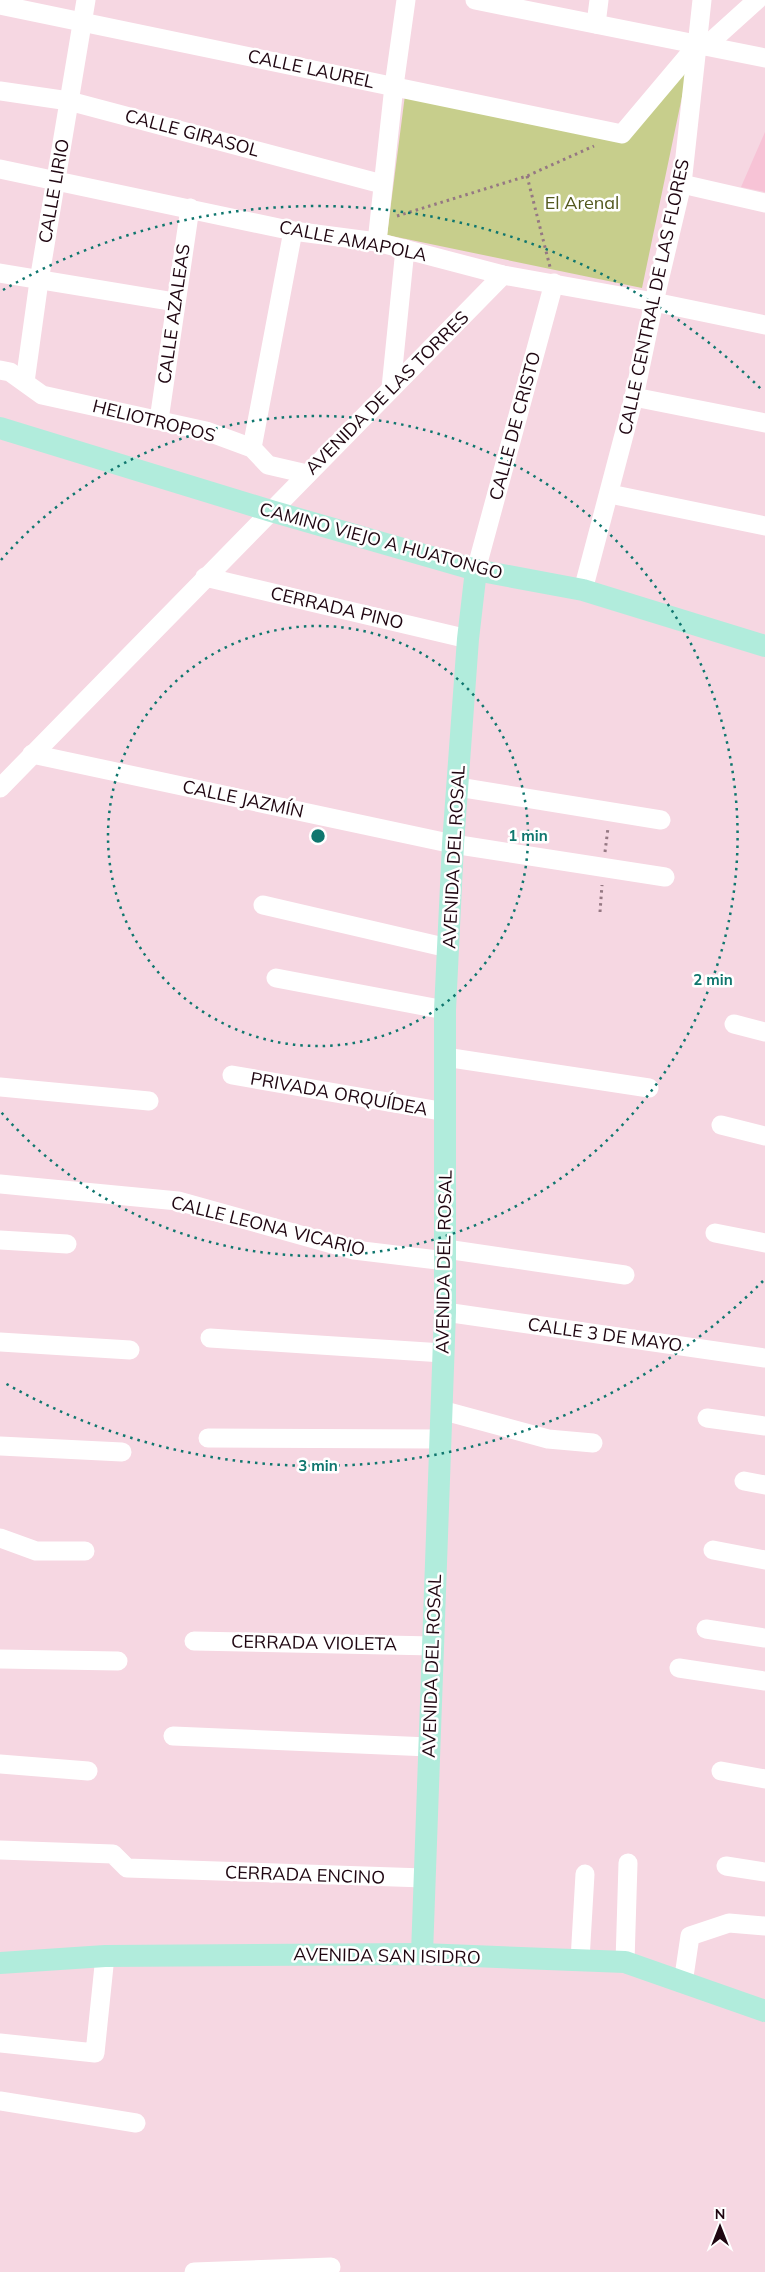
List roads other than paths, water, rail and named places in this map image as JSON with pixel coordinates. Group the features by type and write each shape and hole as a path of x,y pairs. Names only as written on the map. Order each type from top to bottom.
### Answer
{"main road":[{"name":"CAMINO VIEJO A HUATONGO","path":"0,428 271,511 476,570 583,590 765,646"},
{"name":"AVENIDA DEL ROSAL","path":"422,1954 445,1312 445,1010 468,639 476,570"},
{"name":"AVENIDA SAN ISIDRO","path":"0,1962 105,1956 422,1954 624,1962 765,2011"}],"street":[{"name":"CALLE LIRIO","path":"24,382 86,0"},
{"path":"377,242 382,184 406,0"},
{"path":"475,0 502,3 765,58"},
{"path":"596,24 599,0"},
{"name":"CALLE CENTRAL DE LAS FLORES","path":"583,590 610,494 634,397 682,184 702,45 702,0"},
{"path":"702,45 757,0"},
{"name":"CALLE LAUREL","path":"0,5 622,134 702,45"},
{"name":"CALLE GIRASOL","path":"0,91 70,101 382,184"},
{"name":"CALLE AMAPOLA","path":"0,169 294,231 377,242 503,275 654,302 765,325"},
{"path":"682,184 765,203"},
{"name":"CALLE AZALEAS","path":"159,420 190,208"},
{"path":"252,448 294,231"},
{"path":"391,388 405,249"},
{"path":"0,273 39,281 175,302"},
{"name":"AVENIDA DE LAS TORRES","path":"0,788 503,275"},
{"name":"CALLE DE CRISTO","path":"476,570 554,283"},
{"name":"HELIOTROPOS","path":"0,370 10,372 42,394 206,431 252,448 268,465 307,474"},
{"path":"634,397 765,423"},
{"path":"610,494 765,526"},
{"name":"CERRADA PINO","path":"205,577 468,639"},
{"name":"CALLE JAZMÍN","path":"32,754 454,844 665,877"},
{"path":"458,787 662,820"},
{"path":"263,905 448,948"},
{"path":"276,978 445,1010"},
{"path":"734,1024 765,1032"},
{"path":"445,1056 648,1088"},
{"name":"PRIVADA ORQUÍDEA","path":"232,1075 446,1112"},
{"path":"0,1087 150,1101"},
{"path":"720,1125 765,1136"},
{"name":"CALLE LEONA VICARIO","path":"0,1184 178,1201 354,1250 446,1255 625,1275"},
{"path":"715,1233 765,1243"},
{"path":"0,1240 67,1244"},
{"name":"CALLE 3 DE MAYO","path":"445,1312 765,1358"},
{"path":"210,1338 443,1353"},
{"path":"0,1342 130,1350"},
{"path":"440,1410 548,1439 592,1444"},
{"path":"707,1418 765,1426"},
{"path":"208,1438 439,1439"},
{"path":"0,1446 122,1452"},
{"path":"744,1481 765,1485"},
{"path":"0,1538 36,1551 86,1551"},
{"path":"713,1550 765,1560"},
{"path":"706,1629 765,1638"},
{"name":"CERRADA VIOLETA","path":"194,1642 434,1646"},
{"path":"0,1659 118,1661"},
{"path":"679,1668 765,1681"},
{"path":"174,1736 300,1743 429,1747"},
{"path":"0,1764 88,1771"},
{"path":"721,1771 765,1779"},
{"name":"CERRADA ENCINO","path":"0,1850 113,1854 127,1868 424,1878"},
{"path":"624,1962 628,1863"},
{"path":"726,1866 765,1872"},
{"path":"580,1960 585,1874"},
{"path":"683,1983 690,1936 729,1923 765,1926"},
{"path":"0,2043 95,2053 105,1956"},
{"path":"0,2101 136,2123"},
{"path":"194,2272 331,2267"}],"park label":[{"name":"El Arenal","path":"582,203"}]}
